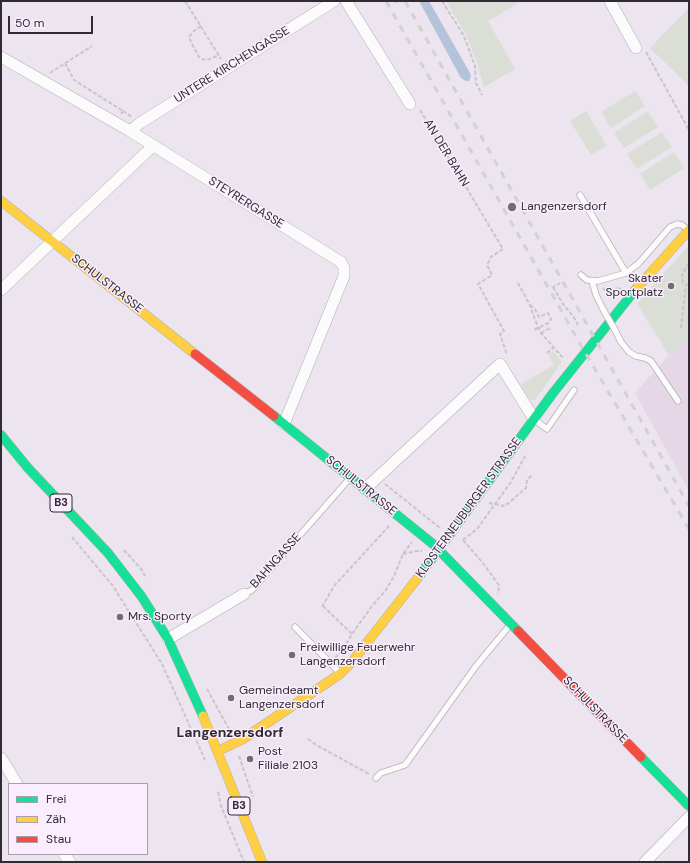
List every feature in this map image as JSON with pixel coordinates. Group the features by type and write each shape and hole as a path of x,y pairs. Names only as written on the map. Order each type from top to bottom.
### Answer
{"street":[{"name":"UNTERE KIRCHENGASSE","path":"130,131 140,123 334,1"},
{"path":"346,1 410,104"},
{"path":"610,1 636,48"},
{"name":"STEYRERGASSE","path":"1,56 130,131 341,262 344,268 344,276 284,424"},
{"path":"1,290 153,146"},
{"name":"SCHULSTRASSE","path":"1,201 284,424 439,550 689,806"},
{"name":"KLOSTERNEUBURGER STRASSE","path":"218,751 243,739 282,714 340,674 351,663 439,550 534,419 640,284 689,230"},
{"path":"365,489 505,361 534,419"},
{"name":"B3","path":"1,435 28,468 108,553 142,597 168,639 218,751 261,862"},
{"name":"BAHNGASSE","path":"168,639 244,594"},
{"path":"1,758 17,783"},
{"path":"645,862 689,817"}],"lane":[{"path":"580,195 626,273"},
{"path":"581,275 586,280 598,281 626,273 639,263 670,228 677,224 682,225 689,230"},
{"path":"592,281 596,295 621,342 629,352 651,361 678,401"},
{"path":"534,419 547,429 574,390"},
{"name":"BAHNGASSE","path":"244,594 252,590 351,478"},
{"path":"376,778 381,773 405,764 408,761 476,666 511,624"},
{"path":"295,627 340,674"}],"path":[{"path":"185,1 227,68"},
{"path":"442,1 466,42 475,66 476,83 482,95"},
{"path":"201,26 189,37 199,56 202,59 210,60 219,55"},
{"path":"41,79 92,46"},
{"path":"647,53 689,130"},
{"path":"65,63 74,80 123,111 115,122"},
{"name":"AN DER BAHN","path":"410,104 420,110 503,249 491,257 487,265 492,275 478,284 504,331 500,334 505,361"},
{"path":"681,328 688,285 683,283 682,275 689,264 688,246"},
{"path":"518,283 530,304 538,328 563,359"},
{"path":"560,283 557,286 552,287 578,325"},
{"path":"607,292 611,296 617,288"},
{"path":"530,304 535,309 539,317 548,313 551,319 548,323 534,330"},
{"path":"541,333 550,328 551,330"},
{"path":"547,353 553,348"},
{"path":"458,544 477,529 511,482 526,452"},
{"path":"485,501 505,506 526,488 527,480 532,475"},
{"path":"377,477 444,531"},
{"path":"352,634 322,606 334,586 374,545 392,523"},
{"path":"72,537 113,586 158,658 208,766"},
{"path":"462,540 482,562 499,585 497,598"},
{"path":"330,663 344,648 372,606 386,590 412,541"},
{"path":"308,739 376,778"},
{"path":"240,760 253,798"},
{"path":"221,806 244,862"}],"shaded area":[{"path":"446,1 522,1 488,21 515,69 484,87 477,62 465,33"},
{"path":"689,8 689,86 650,48"},
{"path":"635,91 645,106 611,128 601,112"},
{"path":"586,111 607,146 591,155 570,121"},
{"path":"648,111 658,127 624,148 614,133"},
{"path":"662,132 672,147 637,169 627,154"},
{"path":"674,152 684,168 650,190 640,174"},
{"name":"Skater Sportplatz","path":"689,245 689,340 669,355 637,304"},
{"path":"689,340 689,491 635,393 669,355"},
{"path":"553,351 562,362 535,400 529,399 521,384 554,365 548,354"}],"water":[{"path":"419,1 429,1 470,73 471,76 469,81 461,78"}],"railway":[{"path":"386,1 579,342 689,529"},
{"path":"405,1 689,506"}],"traffic: fast":[{"path":"420,575 553,393 636,289"},
{"path":"274,416 433,544 518,631"},
{"path":"1,435 28,468 108,553 142,597 168,639 203,716"},
{"path":"641,757 689,806"}],"traffic: slow":[{"path":"1,201 195,354"},
{"path":"636,289 689,230"},
{"path":"218,751 243,739 340,674 351,663 420,575"},
{"path":"203,716 262,862"}],"traffic: jam":[{"path":"195,354 274,416"},
{"path":"518,631 641,757"}],"place":[{"name":"Langenzersdorf","path":"512,207"},
{"name":"Skater Sportplatz","path":"671,286"},
{"name":"Mrs. Sporty","path":"120,617"},
{"name":"Freiwillige Feuerwehr Langenzersdorf","path":"292,655"},
{"name":"Gemeindeamt Langenzersdorf","path":"231,698"},
{"name":"Post Filiale 2103","path":"250,759"}],"district":[{"name":"Langenzersdorf","path":"230,733"}]}
